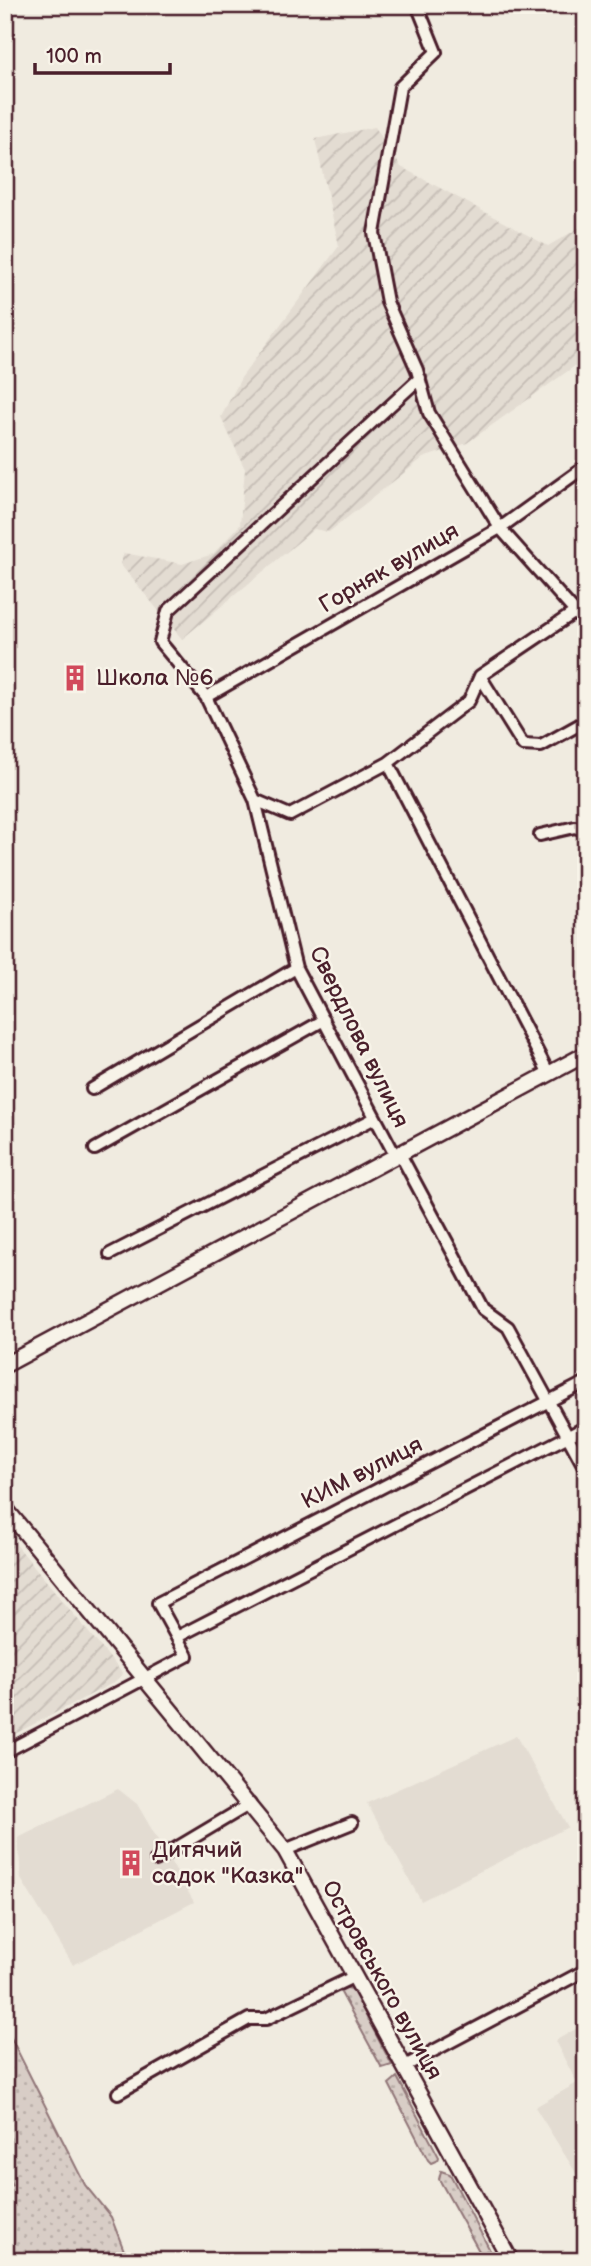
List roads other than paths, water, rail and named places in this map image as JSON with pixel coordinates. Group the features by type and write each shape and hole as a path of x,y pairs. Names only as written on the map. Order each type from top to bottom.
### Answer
{"main road":[{"path":"5,1365 586,1054"},
{"name":"Островського вулиця","path":"5,1508 285,1850 511,2261"}],"street":[{"path":"417,5 436,52 400,87 374,233 387,302 419,378 429,412 500,528 586,624"},
{"name":"Свердлова вулиця","path":"419,378 168,611 160,642 206,697 255,800 296,968 375,1118 483,1310 508,1327 586,1470"},
{"name":"Горняк вулиця","path":"206,697 500,528 586,466"},
{"path":"255,800 290,815 388,763 469,701 480,676 575,612"},
{"path":"480,676 523,745 541,746 586,721"},
{"path":"388,763 549,1074"},
{"path":"540,835 575,827 586,831"},
{"path":"92,1090 296,968"},
{"path":"95,1149 324,1020"},
{"path":"110,1254 375,1118"},
{"name":"КИМ вулиця","path":"177,1637 158,1603 586,1382"},
{"path":"5,1752 187,1656 177,1637 586,1427"},
{"path":"156,1860 250,1804"},
{"path":"285,1850 352,1823"},
{"path":"405,2066 586,1970"},
{"path":"118,2093 249,2019 266,2019 353,1977"}],"place":[{"name":"Школа №6","path":"75,678"},
{"name":"Дитячий садок \"Казка\"","path":"131,1863"}]}
